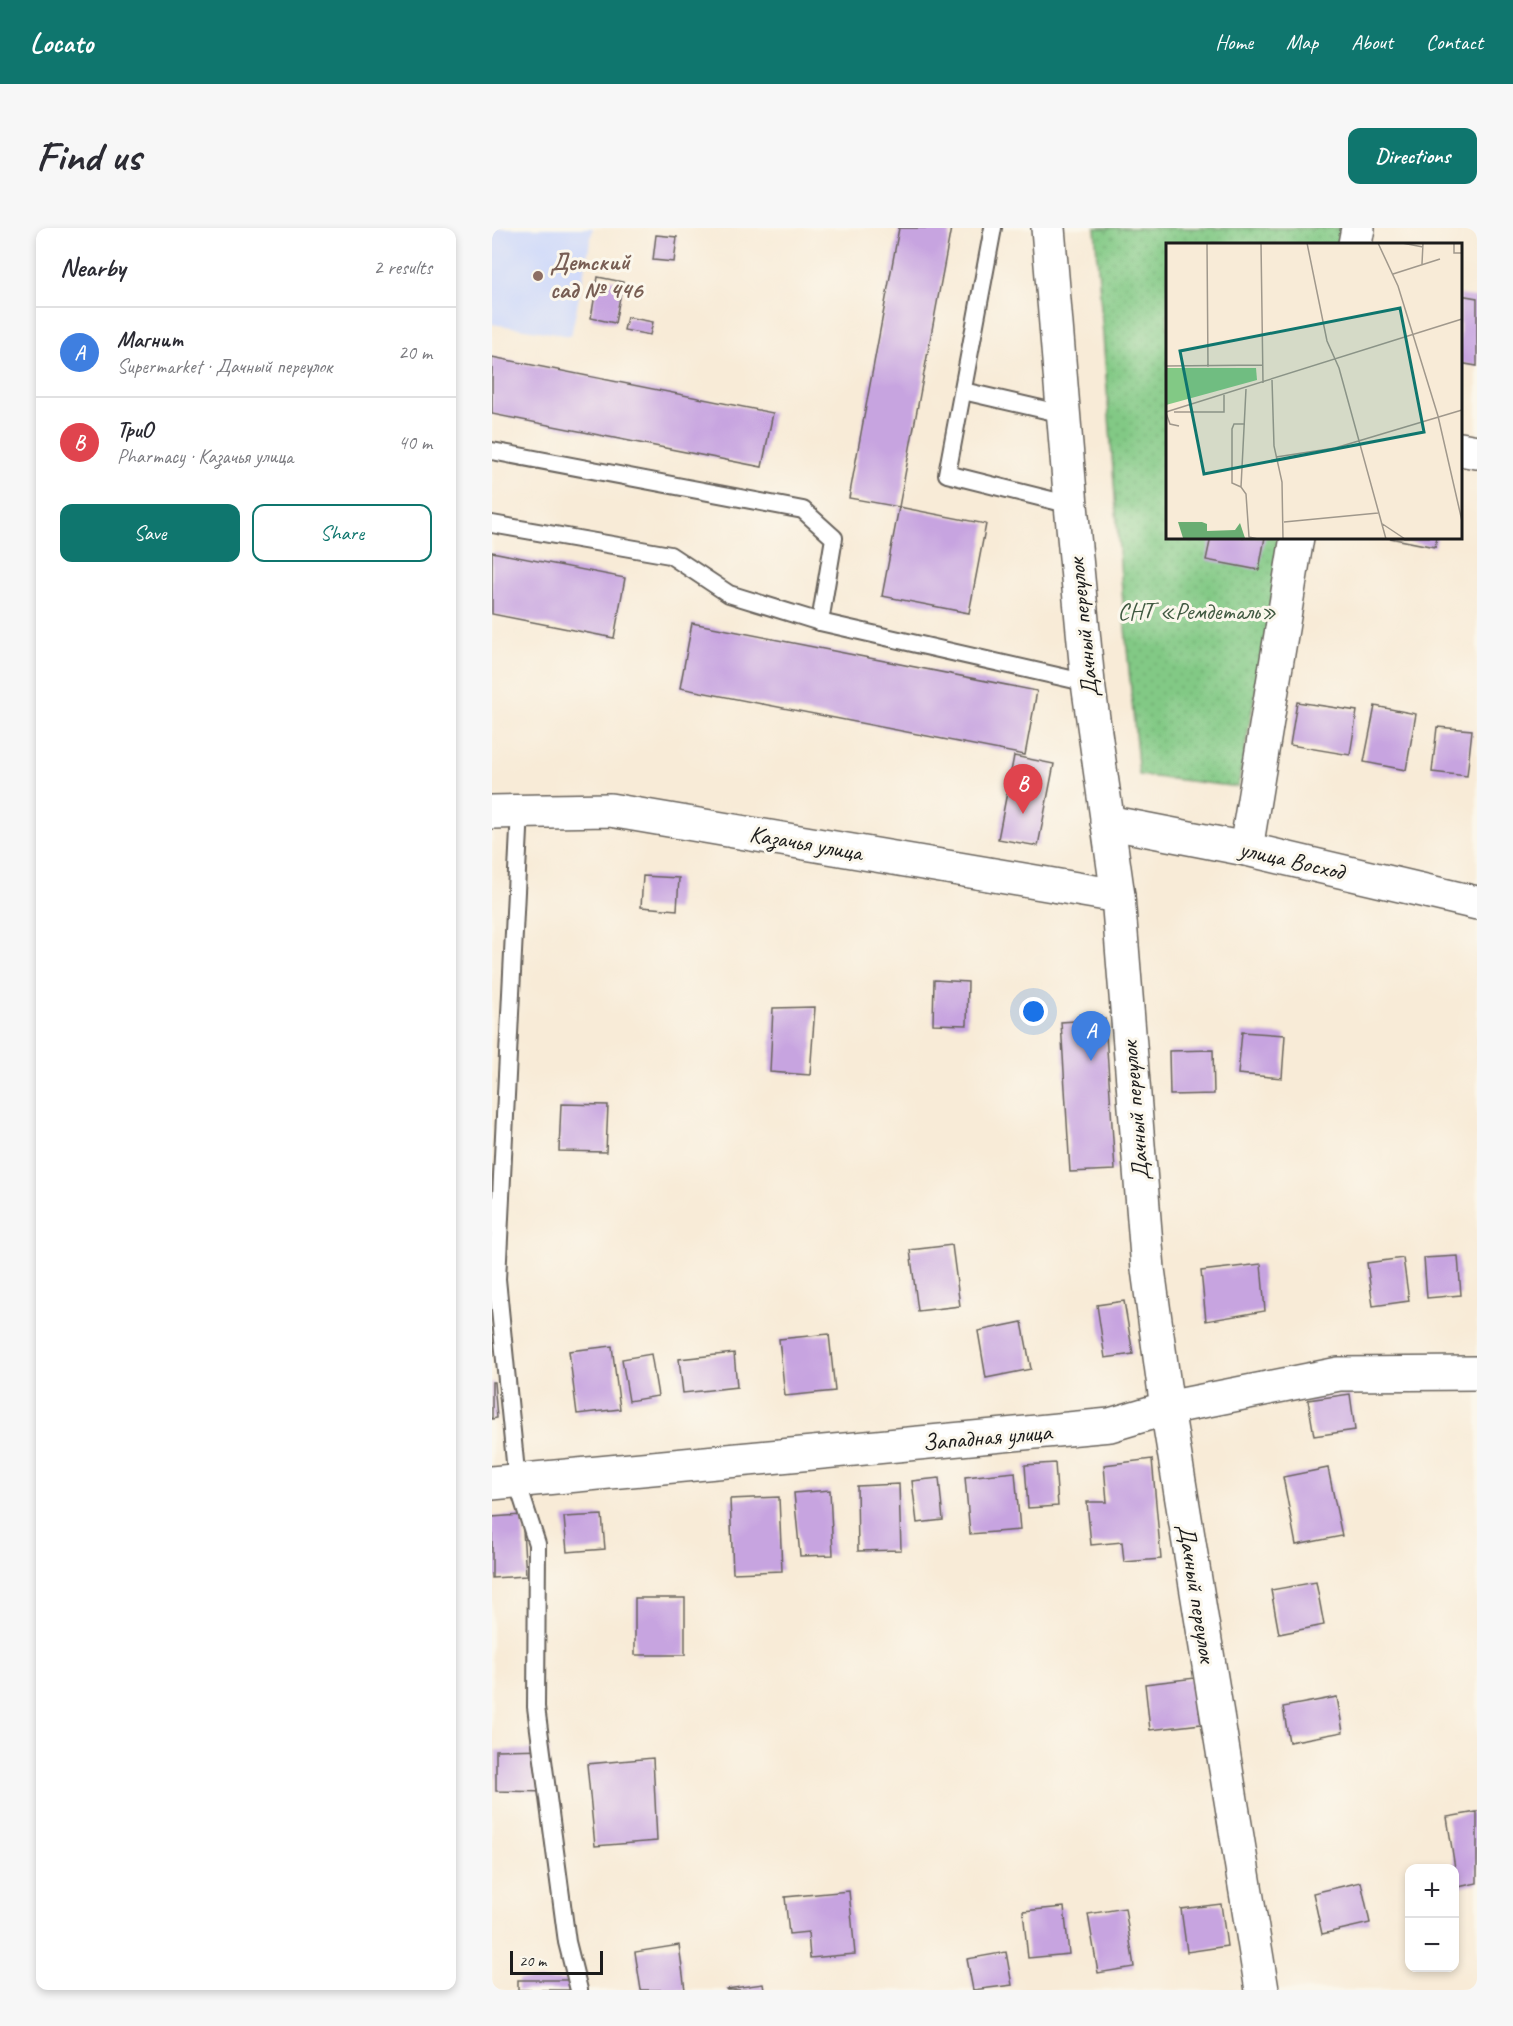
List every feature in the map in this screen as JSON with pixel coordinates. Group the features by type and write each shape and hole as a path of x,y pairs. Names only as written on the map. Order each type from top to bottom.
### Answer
{"street":[{"name":"Дачный переулок","path":"1048,228 1088,683 1118,896 1148,1269 1167,1408 1262,1990"},
{"path":"1355,243 1358,228"},
{"path":"1462,449 1477,452"},
{"path":"1246,849 1297,538"},
{"name":"Казачья улица","path":"506,811 610,810 1118,896"},
{"name":"улица Восход","path":"1107,822 1246,849 1477,903"},
{"name":"Западная улица","path":"505,1483 1110,1425 1167,1408 1339,1374 1477,1373"}],"lane":[{"path":"993,228 947,474 1071,505"},
{"path":"963,391 1063,414"},
{"path":"492,451 803,510 834,538 820,622"},
{"path":"492,524 670,555 729,594 820,622 1088,683"},
{"path":"506,811 497,1279 505,1483 537,1544 536,1707 567,1942 579,1990"}],"shaded area":[{"name":"Детский сад № 446","path":"492,228 593,228 571,336 492,324"}],"green space":[{"name":"СНТ «Ремдеталь»","path":"1095,228 1341,228 1338,243 1166,243 1166,538 1284,538 1238,787 1139,775 1124,617"}],"building":[{"path":"899,228 951,228 899,507 849,498"},
{"path":"656,235 677,237 674,262 653,260"},
{"path":"598,277 623,282 615,323 591,318"},
{"path":"1462,295 1477,298 1477,366 1462,363"},
{"path":"627,317 653,322 650,335 624,330"},
{"path":"492,357 773,413 762,467 492,414"},
{"path":"899,507 986,524 969,613 882,596"},
{"path":"1211,538 1265,538 1259,570 1206,560"},
{"path":"1390,538 1437,538 1435,547"},
{"path":"492,552 625,578 614,638 492,614"},
{"path":"692,623 1037,691 1025,755 680,688"},
{"path":"1297,702 1357,711 1350,755 1290,745"},
{"path":"1375,706 1416,714 1406,770 1364,762"},
{"path":"1437,727 1472,730 1467,776 1432,772"},
{"path":"1014,756 1054,764 1038,846 998,839"},
{"path":"643,876 679,878 677,910 641,907"},
{"path":"934,980 968,982 967,1025 933,1024"},
{"path":"815,1007 810,1075 770,1072 773,1008"},
{"path":"1105,1019 1115,1170 1070,1172 1061,1022"},
{"path":"1242,1032 1285,1035 1282,1078 1238,1074"},
{"path":"1213,1050 1214,1094 1170,1095 1169,1051"},
{"path":"561,1104 608,1105 606,1152 559,1151"},
{"path":"952,1245 960,1306 918,1311 910,1250"},
{"path":"1458,1256 1461,1295 1427,1298 1424,1258"},
{"path":"1403,1258 1409,1301 1373,1306 1367,1263"},
{"path":"1261,1264 1265,1311 1206,1321 1201,1271"},
{"path":"1124,1301 1133,1354 1105,1358 1097,1305"},
{"path":"1022,1322 1031,1369 986,1378 978,1331"},
{"path":"829,1334 835,1391 785,1396 779,1339"},
{"path":"612,1346 620,1409 577,1414 569,1351"},
{"path":"734,1353 737,1387 683,1393 679,1359"},
{"path":"651,1354 658,1396 629,1401 622,1359"},
{"path":"492,1382 494,1382 497,1418 492,1419"},
{"path":"1350,1394 1355,1430 1314,1436 1308,1400"},
{"path":"1152,1459 1161,1559 1124,1562 1122,1542 1091,1545 1087,1502 1107,1502 1104,1465"},
{"path":"1055,1463 1058,1506 1028,1508 1025,1465"},
{"path":"1328,1468 1342,1536 1296,1545 1283,1477"},
{"path":"1015,1472 1020,1530 970,1534 965,1477"},
{"path":"939,1478 943,1520 917,1523 912,1481"},
{"path":"899,1484 901,1550 858,1551 857,1486"},
{"path":"830,1490 833,1555 800,1556 794,1493"},
{"path":"779,1497 782,1571 733,1573 730,1499"},
{"path":"522,1515 526,1576 492,1578 492,1517"},
{"path":"602,1515 605,1549 567,1552 564,1517"},
{"path":"1316,1582 1324,1625 1279,1634 1271,1590"},
{"path":"635,1598 685,1598 685,1655 635,1655"},
{"path":"1195,1678 1201,1724 1150,1730 1145,1684"},
{"path":"1337,1697 1343,1732 1289,1742 1283,1707"},
{"path":"549,1749 550,1792 496,1791 496,1750"},
{"path":"653,1758 657,1841 595,1846 587,1764"},
{"path":"1477,1812 1477,1883 1459,1887 1459,1864 1454,1864 1447,1817"},
{"path":"1361,1882 1370,1923 1322,1934 1313,1893"},
{"path":"849,1891 855,1954 810,1958 808,1932 789,1934 785,1897"},
{"path":"1221,1904 1227,1946 1187,1952 1181,1909"},
{"path":"1064,1907 1069,1954 1028,1958 1023,1911"},
{"path":"1125,1908 1134,1967 1098,1973 1088,1914"},
{"path":"679,1945 685,1990 641,1990 635,1952"},
{"path":"1006,1952 1012,1985 973,1990 967,1959"},
{"path":"518,1980 572,1980 573,1990 518,1990"},
{"path":"763,1984 764,1990 726,1989"}],"place":[{"name":"Детский сад № 446","path":"538,276"},
{"name":"ТриО","path":"1023,814"},
{"name":"Магнит","path":"1091,1061"}]}
